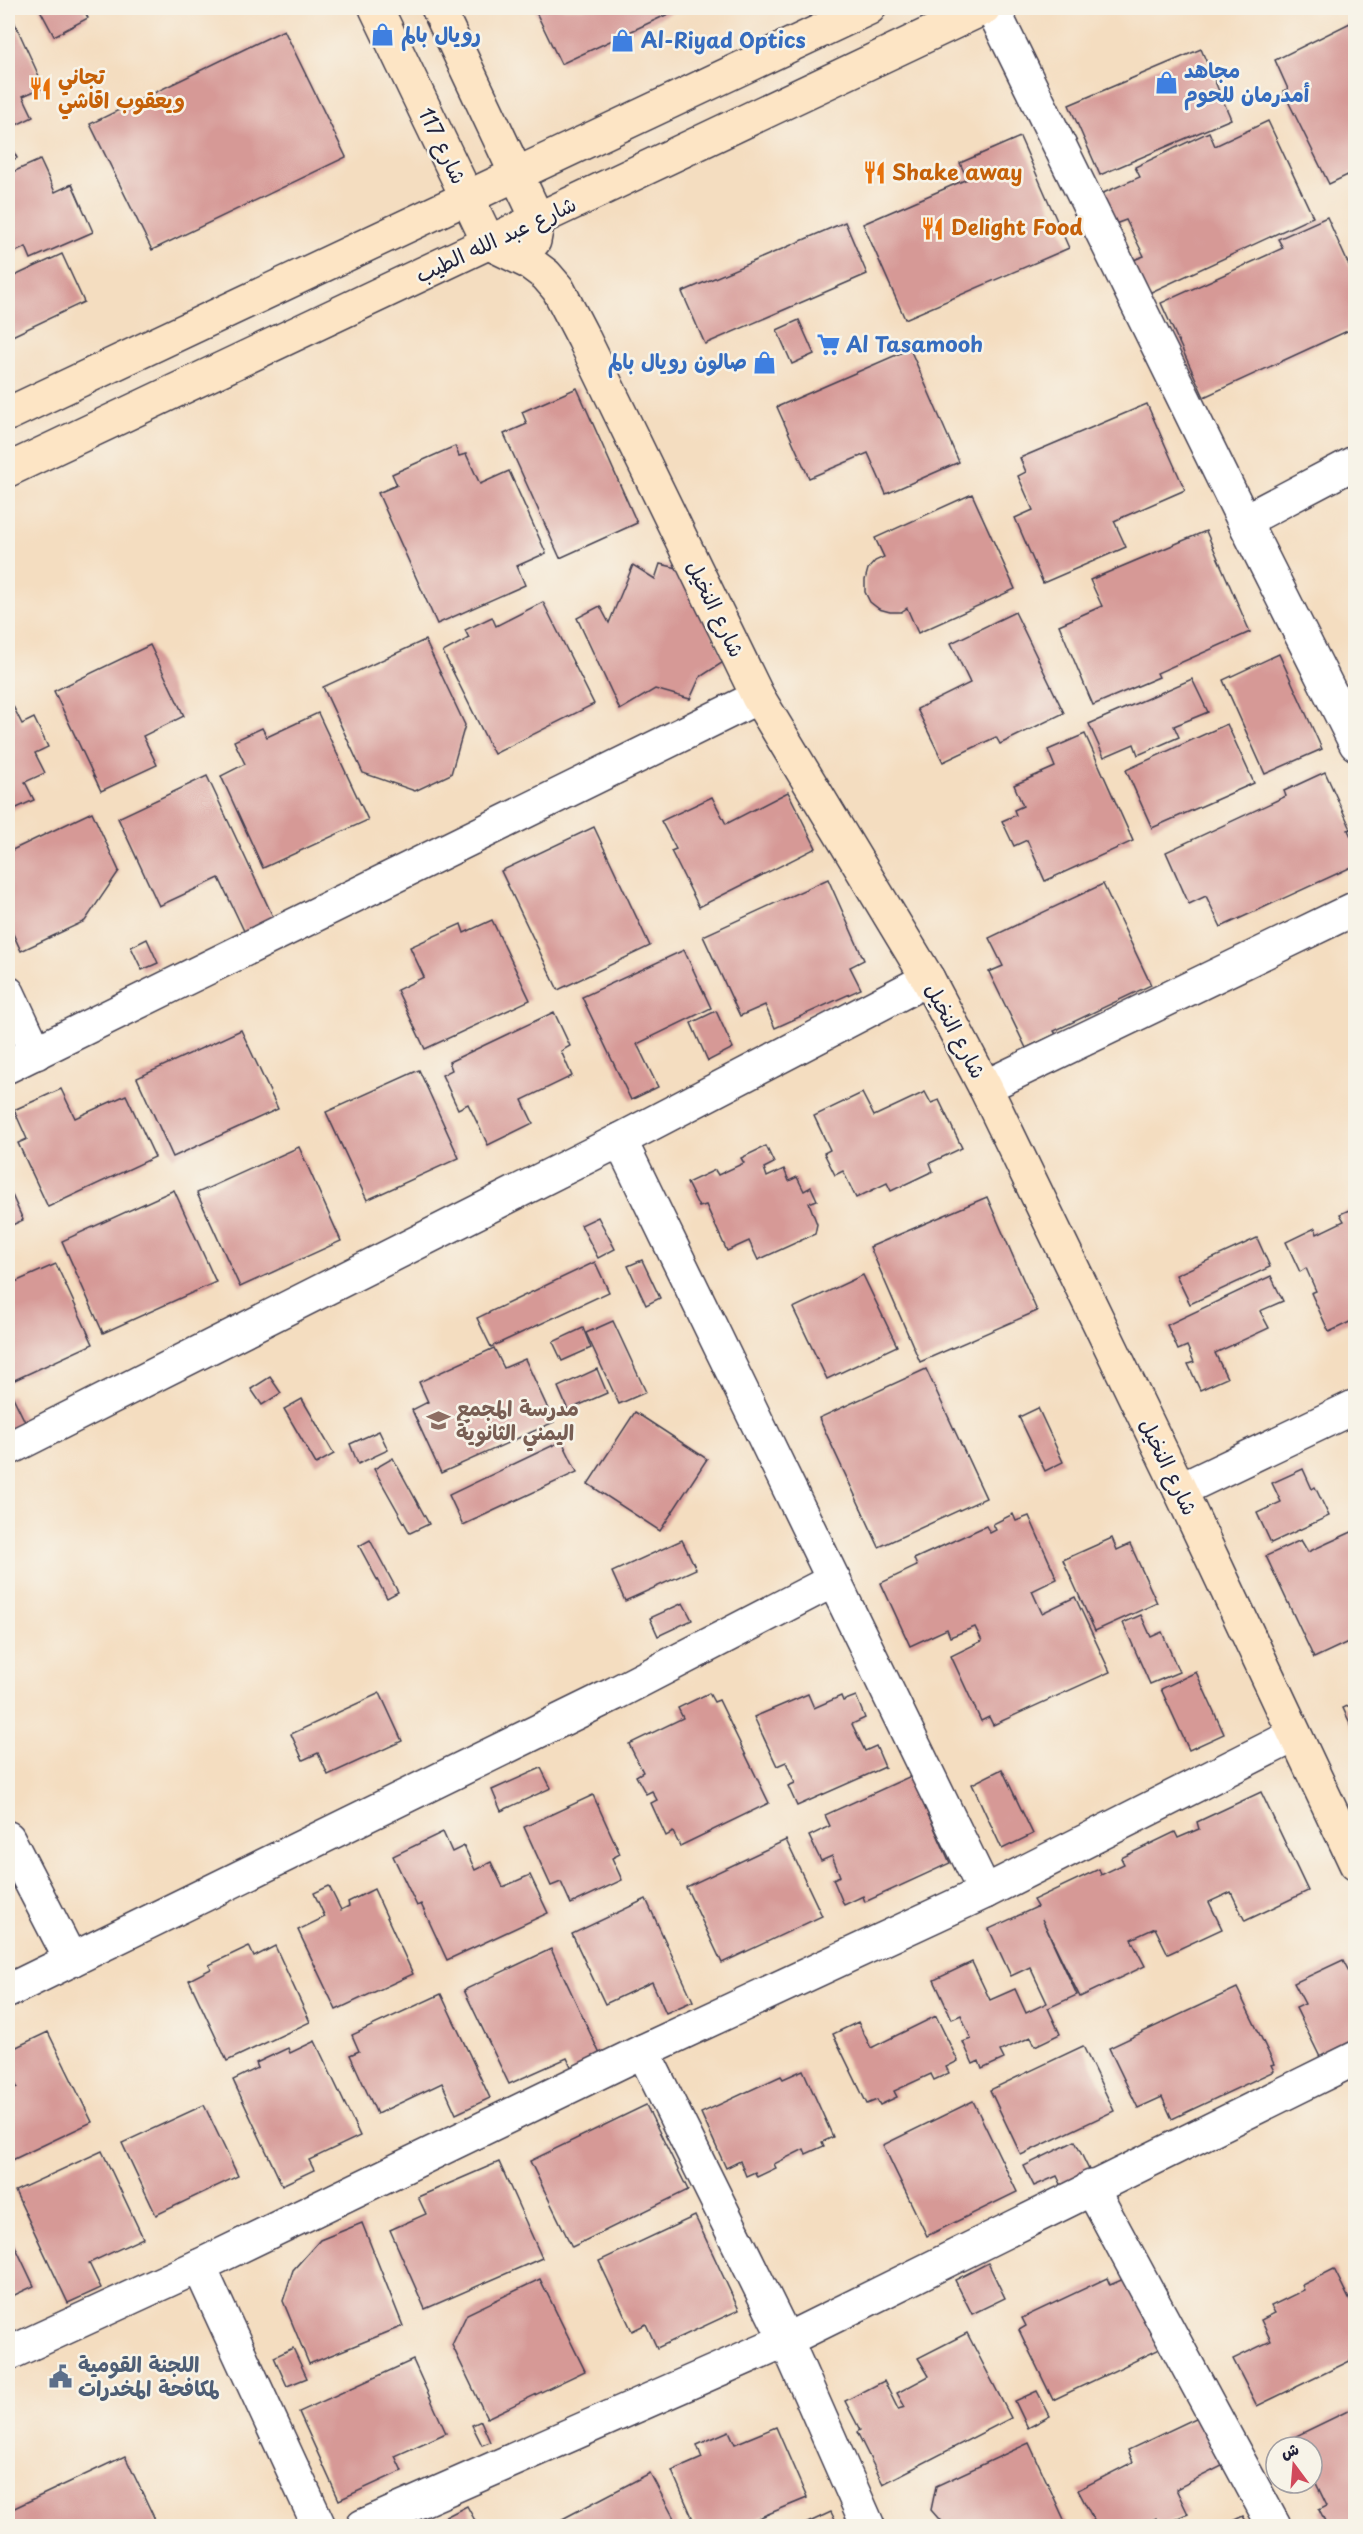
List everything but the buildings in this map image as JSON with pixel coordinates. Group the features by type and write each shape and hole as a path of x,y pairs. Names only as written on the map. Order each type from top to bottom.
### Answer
{"street":[{"name":"شارع 117","path":"376,8 489,243"},
{"path":"438,8 538,220 530,263 489,243"},
{"path":"8,414 869,8"},
{"name":"شارع عبد الله الطيب","path":"8,470 984,8"},
{"path":"992,8 1356,744"},
{"name":"شارع النخيل","path":"530,263 546,275 558,289 758,697 928,979 985,1087 1180,1490 1293,1736 1356,1864"},
{"path":"1244,521 1356,462"},
{"path":"8,993 22,1059 758,697"},
{"path":"985,1087 1356,908"},
{"path":"8,1449 620,1140 928,979"},
{"path":"620,1140 985,1892"},
{"path":"1180,1490 1356,1406"},
{"path":"8,1991 614,1694 834,1580"},
{"path":"8,2354 199,2266 644,2051 985,1892 1293,1736"},
{"path":"8,1838 71,1960"},
{"path":"644,2051 786,2340 868,2526"},
{"path":"363,2526 786,2340 1091,2187 1356,2058"},
{"path":"1091,2187 1274,2526"},
{"path":"199,2266 319,2526"}],"place":[{"name":"رويال بالم","path":"383,35"},
{"name":"Al-Riyad Optics","path":"623,41"},
{"name":"مجاهد أمدرمان للحوم","path":"1166,83"},
{"name":"تجاني ويعقوب اقاشي","path":"40,89"},
{"name":"Shake away","path":"874,173"},
{"name":"Delight Food","path":"933,228"},
{"name":"Al Tasamooh","path":"828,345"},
{"name":"صالون رويال بالم","path":"765,362"},
{"name":"مدرسة المجمع اليمني الثانوية","path":"438,1421"},
{"name":"اللجنة القومية لمكافحة المخدرات","path":"60,2377"}]}
